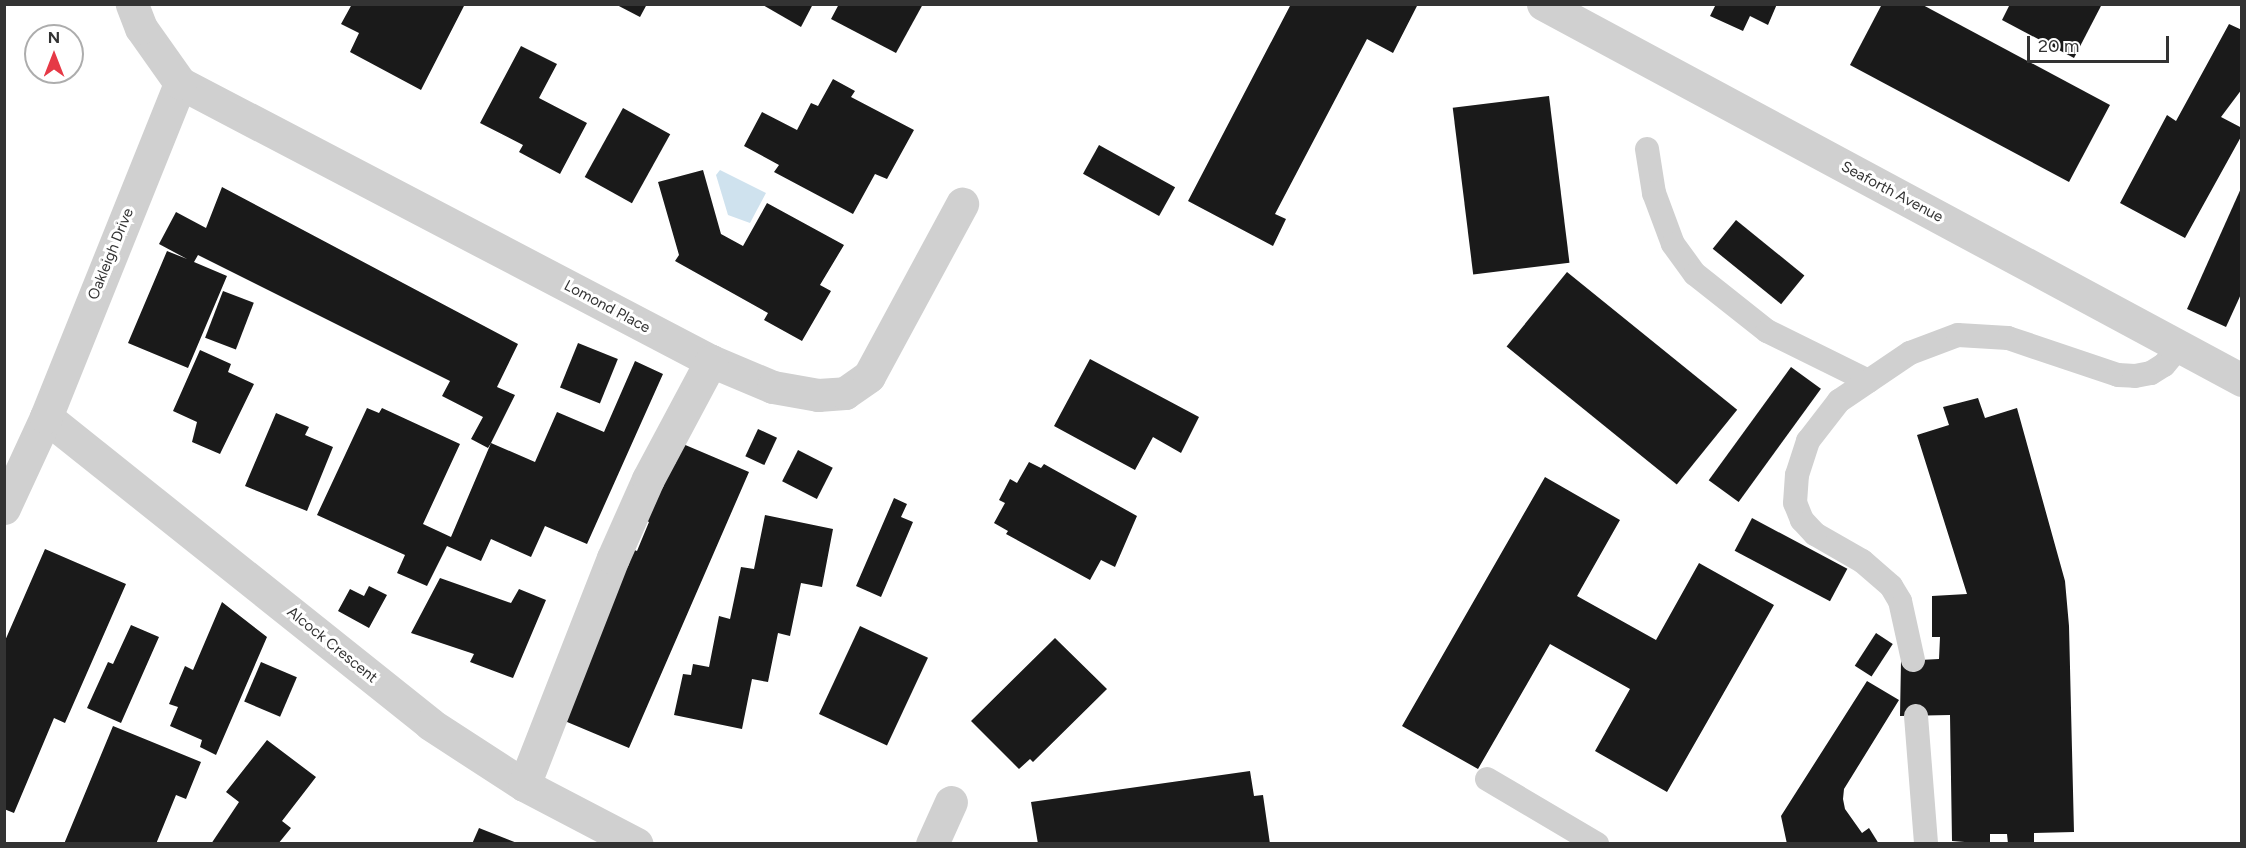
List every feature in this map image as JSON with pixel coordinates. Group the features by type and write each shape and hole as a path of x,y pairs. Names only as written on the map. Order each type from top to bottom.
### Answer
{"street":[{"path":"132,4 141,28 180,83"},
{"name":"Seaforth Avenue","path":"1543,4 2241,380"},
{"name":"Lomond Place","path":"180,83 711,362 773,387 818,395 845,393 869,376 962,204"},
{"name":"Oakleigh Drive","path":"4,508 46,417 180,83"},
{"path":"524,785 648,479 711,362"},
{"name":"Alcock Crescent","path":"46,417 430,724 524,785 637,843"},
{"path":"932,843 951,802"}],"lane":[{"path":"1647,149 1654,192 1673,244 1695,274 1767,331 1868,381"},
{"path":"1913,660 1900,601 1891,585 1862,561 1815,534 1802,520 1795,503 1797,475 1808,441 1839,401 1910,353 1959,335 2008,338 2118,375 2135,376 2151,373 2164,365 2179,346"},
{"path":"1916,716 1926,843"},
{"path":"1487,779 1598,843"}],"water":[{"path":"720,170 766,193 750,223 728,215 716,175"}],"building":[{"path":"352,4 465,4 421,90 350,52 359,33 341,24"},
{"path":"615,4 647,4 640,17"},
{"path":"761,4 813,4 801,27"},
{"path":"839,4 923,4 896,53 831,19"},
{"path":"1291,4 1418,4 1393,53 1367,39 1275,214 1286,219 1273,246 1188,201"},
{"path":"1716,4 1777,4 1768,25 1750,16 1743,31 1710,16"},
{"path":"1882,4 1921,4 2110,105 2069,182 1850,65"},
{"path":"2010,4 2102,4 2074,58 2002,20"},
{"path":"2229,24 2242,30 2242,89 2221,117 2242,128 2242,135 2185,238 2120,203 2167,115 2176,121"},
{"path":"521,46 557,64 539,98 587,123 560,174 519,152 523,145 480,123"},
{"path":"833,79 855,91 851,97 914,130 887,179 875,174 853,214 774,172 779,165 744,146 762,112 797,130 811,103 818,106"},
{"path":"1549,96 1569,263 1473,275 1453,108"},
{"path":"623,108 670,134 632,203 585,177"},
{"path":"1099,145 1175,187 1159,216 1083,174"},
{"path":"703,170 721,234 743,246 767,203 844,245 820,285 831,291 802,341 764,320 768,313 675,261 679,255 658,182"},
{"path":"2242,186 2242,292 2226,327 2187,309"},
{"path":"222,187 518,344 497,387 515,395 488,448 471,439 483,417 442,396 450,381 198,255 194,262 227,276 188,368 128,343 167,251 187,259 159,244 176,212 206,228"},
{"path":"1736,220 1804,275 1781,304 1713,249"},
{"path":"1567,272 1737,410 1677,484 1507,347"},
{"path":"223,291 254,303 236,350 205,338"},
{"path":"578,343 618,359 600,404 560,388"},
{"path":"200,350 231,364 228,372 254,384 220,454 192,442 197,422 173,411"},
{"path":"1090,359 1199,417 1181,453 1153,437 1135,470 1054,426"},
{"path":"635,361 663,374 587,544 545,526 531,557 491,539 481,561 447,546 427,586 397,573 405,555 317,515 367,408 379,413 382,408 460,444 423,524 451,537 491,443 535,462 557,412 604,432"},
{"path":"1791,367 1821,389 1739,502 1709,480"},
{"path":"1978,398 1985,418 2017,408 2065,581 2069,626 2074,832 2034,833 2034,844 2008,844 2007,834 1990,834 1990,844 1952,841 1950,715 1900,716 1901,661 1939,659 1940,637 1932,637 1932,596 1967,594 1917,435 1949,425 1943,407"},
{"path":"276,413 309,427 305,435 333,447 307,511 245,486"},
{"path":"758,429 777,438 764,465 745,456"},
{"path":"683,444 749,472 629,748 560,719 629,548 637,551 649,522 643,519 668,461 675,464"},
{"path":"798,450 833,468 817,499 782,481"},
{"path":"1029,462 1041,468 1044,464 1137,516 1115,567 1101,560 1090,580 1006,534 1008,531 994,523 1005,503 999,500 1010,479 1017,483"},
{"path":"1545,477 1620,520 1577,596 1656,640 1699,563 1774,605 1667,792 1595,751 1630,689 1550,644 1478,769 1402,726"},
{"path":"894,498 907,504 901,517 913,522 881,597 856,586"},
{"path":"765,515 833,529 822,587 801,583 790,636 778,633 768,682 752,679 742,729 674,715 683,674 691,675 693,664 709,667 719,616 730,619 741,567 754,569"},
{"path":"1752,518 1847,569 1830,601 1735,551"},
{"path":"45,549 126,584 65,723 54,718 14,813 4,809 4,643"},
{"path":"440,578 511,603 519,589 546,600 513,678 470,662 474,654 411,633"},
{"path":"369,586 387,595 369,628 338,611 350,589 364,596"},
{"path":"222,602 267,637 216,755 200,747 202,740 170,726 178,707 169,704 185,666 193,670"},
{"path":"131,625 159,637 121,723 87,708 108,662 113,664"},
{"path":"860,626 928,658 887,746 819,714"},
{"path":"1876,633 1893,644 1872,677 1855,666"},
{"path":"1055,638 1107,689 1033,762 1030,759 1019,769 971,721"},
{"path":"261,662 297,677 280,717 244,702"},
{"path":"1867,681 1899,700 1844,789 1843,799 1845,809 1862,833 1869,828 1879,844 1787,844 1781,816"},
{"path":"113,726 201,762 186,799 176,795 156,844 64,844"},
{"path":"267,740 316,777 282,821 291,828 278,844 211,844 239,802 226,792"},
{"path":"1250,771 1254,796 1263,795 1270,844 1038,844 1031,802"},
{"path":"479,828 517,843 517,844 472,844"}]}
